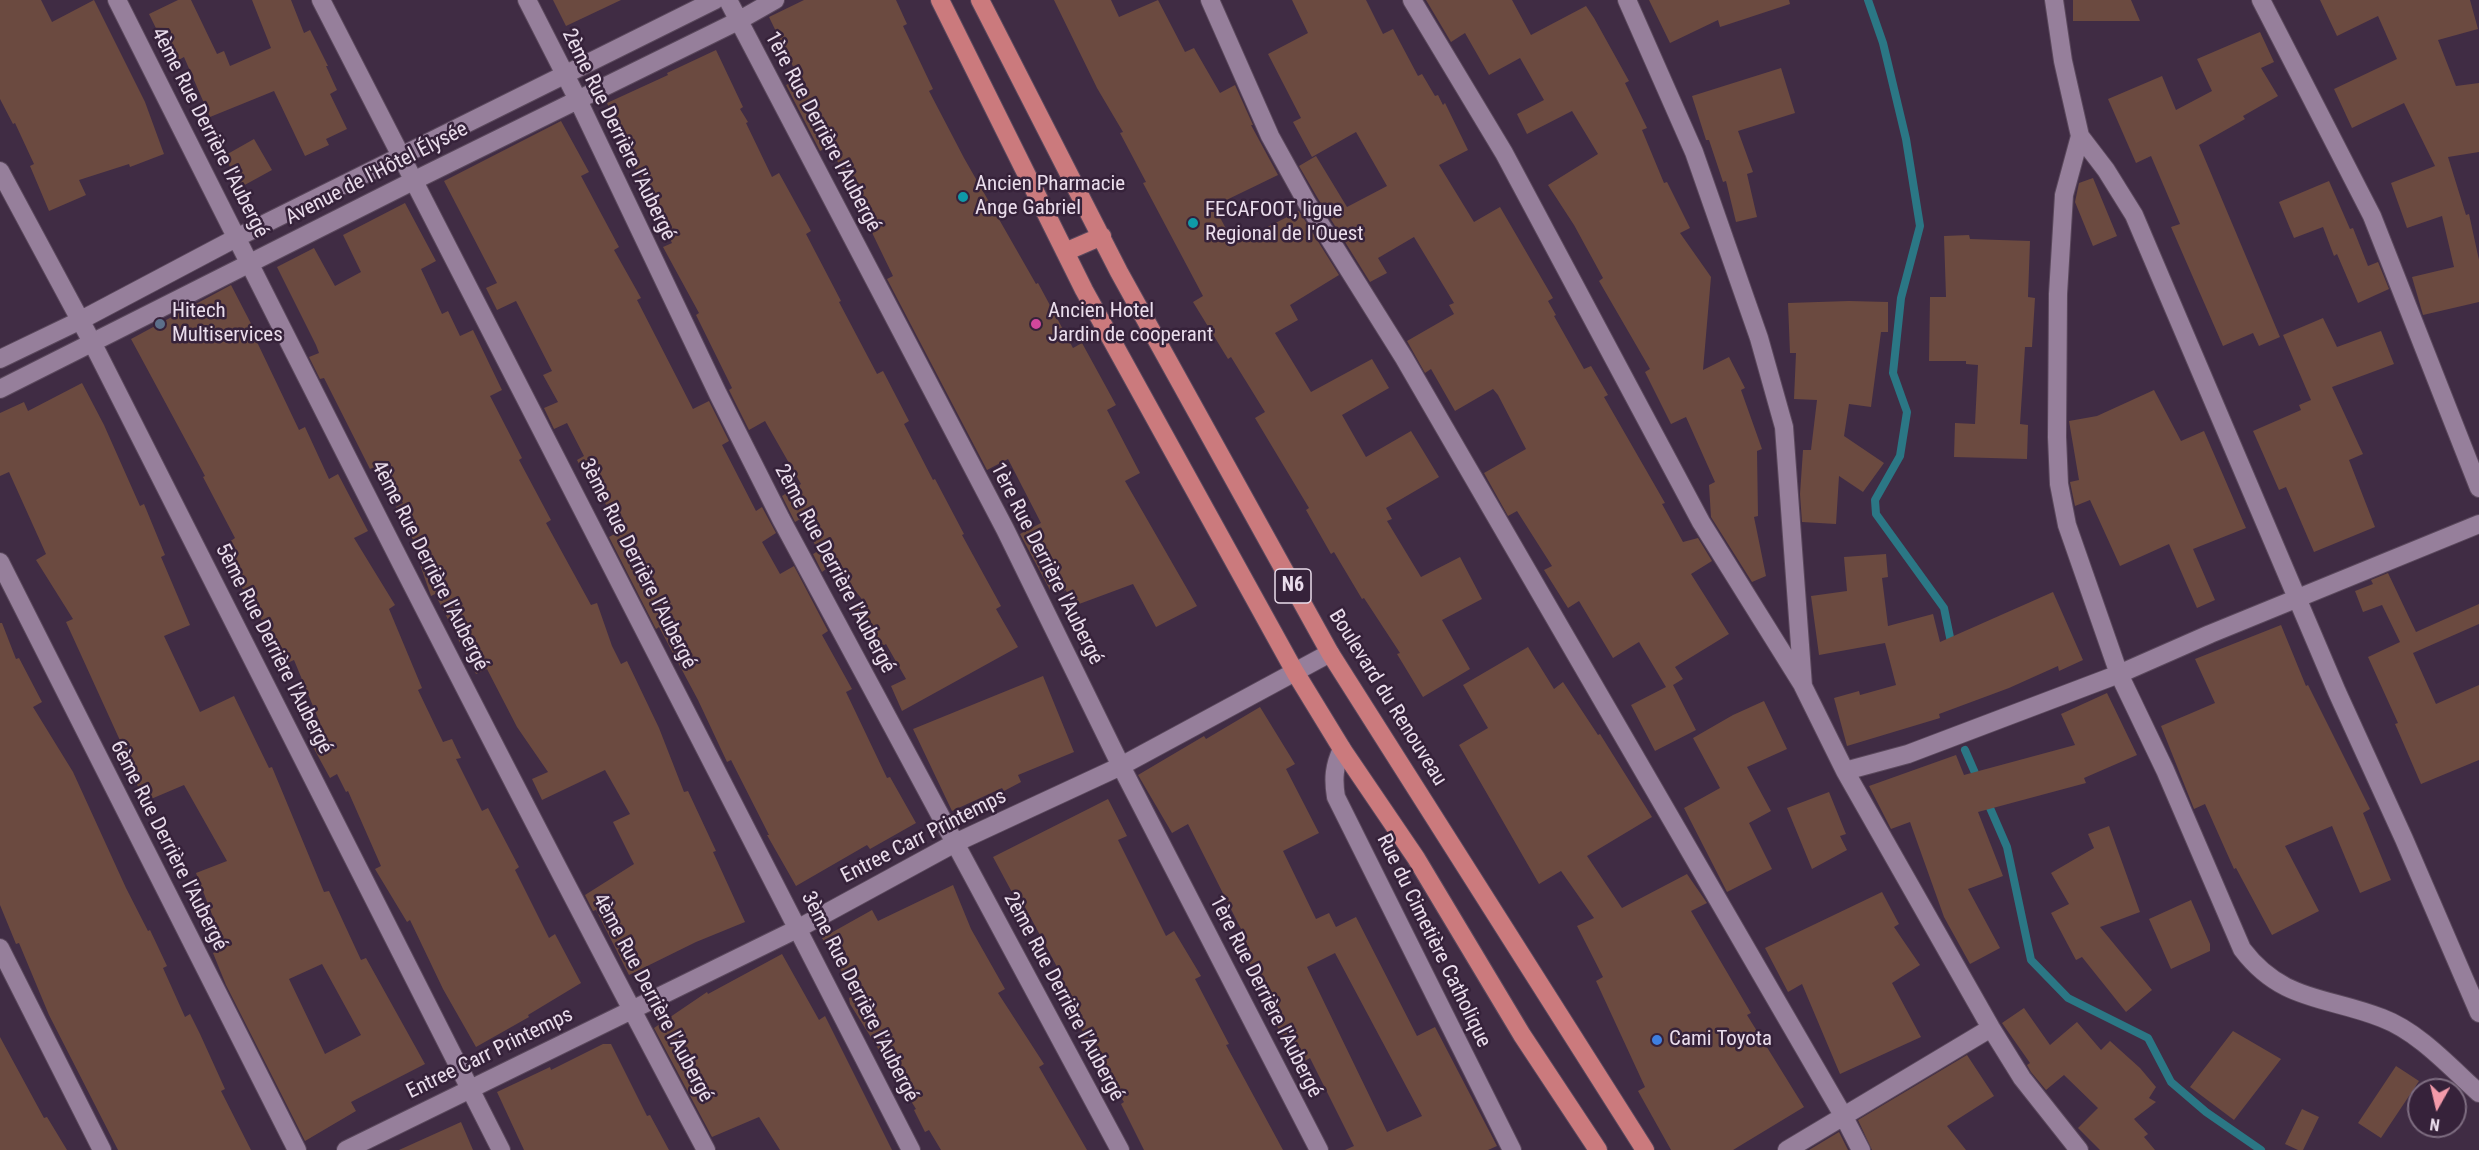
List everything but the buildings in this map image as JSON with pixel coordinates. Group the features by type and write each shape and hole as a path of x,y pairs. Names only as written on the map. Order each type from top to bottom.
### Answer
{"highway":[{"name":"N6","path":"940,0 1084,290 1295,672 1342,749 1416,858 1522,1035 1598,1150"},
{"name":"Boulevard du Renouveau","path":"980,0 1119,272 1330,653 1646,1150"},
{"path":"1065,252 1102,236"}],"street":[{"name":"4ème Rue Derrière l'Aubergé","path":"117,0 249,264 706,1150"},
{"name":"3ème Rue Derrière l'Aubergé","path":"321,0 911,1150"},
{"name":"2ème Rue Derrière l'Aubergé","path":"526,0 578,100 718,394 781,519 1120,1150"},
{"name":"Avenue de l'Hôtel Élysée","path":"0,359 81,320 236,238 715,0"},
{"name":"1ère Rue Derrière l'Aubergé","path":"728,0 1005,529 1121,766 1319,1150"},
{"name":"Avenue de l'Hôtel Élysée","path":"0,390 413,181 738,21 775,0"},
{"path":"1210,0 1270,136 1307,203 1404,358 1861,1150"},
{"path":"1412,0 1504,153 1701,522 1803,686 1845,771 1991,1028 2022,1078 2079,1150"},
{"path":"1627,0 1694,152 1759,338 1784,427 1803,686"},
{"path":"2054,0 2063,61 2080,136 2106,170 2134,215 2298,600 2479,1014"},
{"path":"2261,0 2372,216 2479,488"},
{"path":"2080,136 2064,195 2058,294 2059,484 2067,525 2119,674 2165,770 2242,949 2256,968 2278,983 2314,999 2382,1018 2397,1026 2423,1044 2479,1093"},
{"name":"5ème Rue Derrière l'Aubergé","path":"0,171 81,320 501,1150"},
{"path":"1845,771 1908,754 2119,674 2210,634 2298,600 2479,524"},
{"name":"6ème Rue Derrière l'Aubergé","path":"0,562 297,1150"},
{"name":"Entree Carr Printemps","path":"346,1150 799,928 955,843 1121,766 1330,653"},
{"name":"Rue du Cimetière Catholique","path":"1342,749 1336,761 1333,778 1336,797 1512,1150"},
{"path":"0,948 102,1150"},
{"path":"1787,1150 1991,1028"}],"waterway":[{"path":"1868,0 1883,43 1906,139 1920,226 1901,298 1893,373 1907,412 1900,456 1875,500 1876,514 1944,608 1952,647"},
{"path":"1965,750 1979,782"},
{"path":"1987,801 2007,847 2031,960 2068,998 2148,1038 2171,1082 2206,1112 2261,1150"}],"place":[{"name":"Ancien Pharmacie Ange Gabriel","path":"963,197"},
{"name":"FECAFOOT, ligue Regional de l'Ouest","path":"1193,223"},
{"name":"Hitech Multiservices","path":"160,324"},
{"name":"Ancien Hotel Jardin de cooperant","path":"1036,324"},
{"name":"Cami Toyota","path":"1657,1040"}]}
